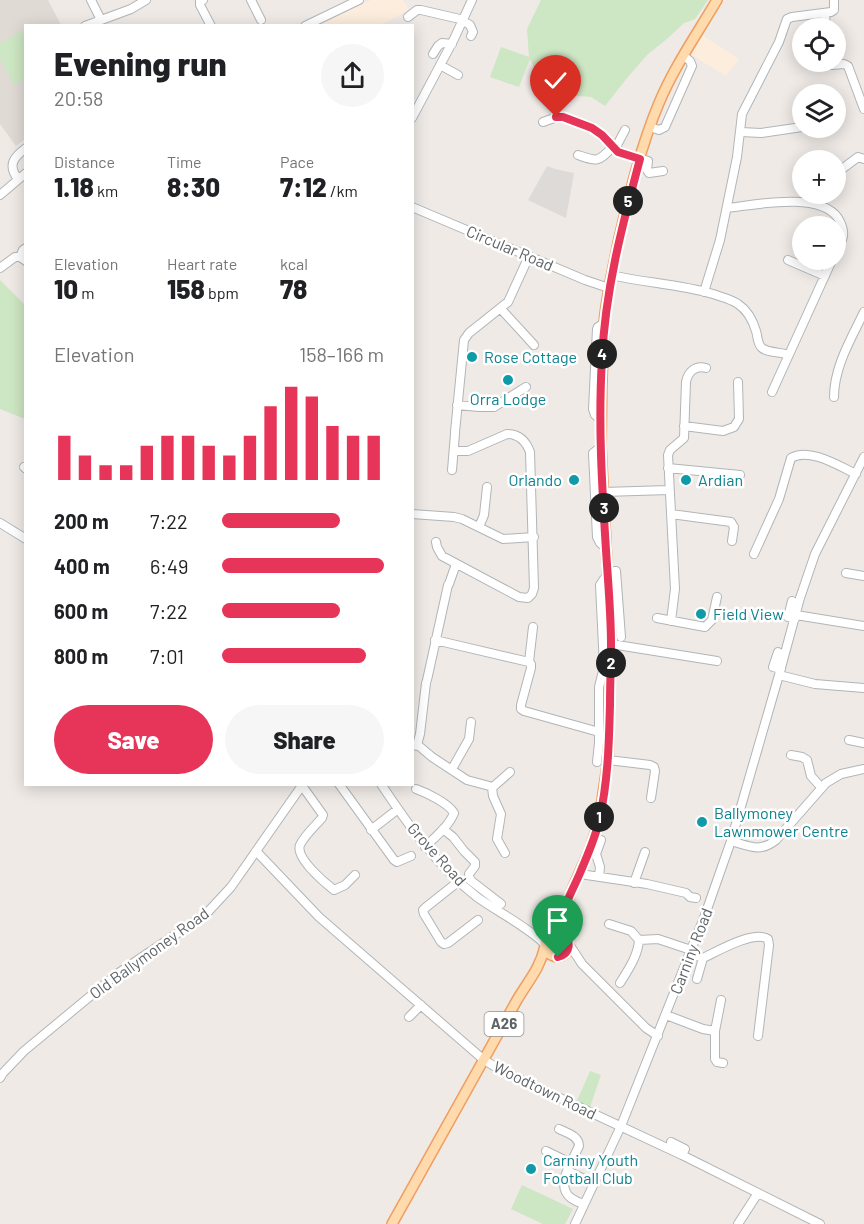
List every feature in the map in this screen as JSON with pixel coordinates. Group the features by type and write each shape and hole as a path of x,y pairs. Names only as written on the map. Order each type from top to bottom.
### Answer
{"main road":[{"name":"A26","path":"392,1224 526,984 537,970 546,940 562,916 599,821 608,760 611,644 601,447 602,360 609,288 626,210 659,102 717,0"},
{"path":"562,916 568,940"},
{"path":"551,934 560,933 568,940"},
{"name":"A26","path":"537,970 568,951 568,940"},
{"path":"545,945 550,955 560,956"}],"street":[{"path":"91,0 100,20"},
{"path":"203,0 200,4 211,24"},
{"path":"251,0 261,20"},
{"path":"309,24 359,0"},
{"path":"414,114 452,44 472,0"},
{"path":"90,24 131,9 142,1"},
{"path":"704,292 727,208 737,158 742,112 779,42 788,18 832,12 834,4"},
{"path":"408,17 417,10 421,10 463,20 471,26 473,32 471,36"},
{"path":"825,13 825,18"},
{"path":"433,54 442,43 452,44"},
{"path":"650,127 659,130 665,127 692,66 684,56"},
{"path":"440,65 458,75"},
{"path":"846,65 864,109"},
{"path":"543,122 560,117 592,128 622,153 648,162 647,170 650,173 663,171"},
{"path":"741,132 757,133 792,128"},
{"path":"578,155 597,160 601,158 614,148 625,130"},
{"path":"18,179 13,172 13,161 16,155 24,149"},
{"path":"846,166 858,157 864,159"},
{"path":"0,195 24,174"},
{"path":"727,208 808,202 822,206 836,216"},
{"name":"Circular Road","path":"414,208 609,288"},
{"path":"452,470 465,338 501,309 510,298 529,256"},
{"path":"0,268 15,257 23,259"},
{"path":"788,260 825,276"},
{"path":"772,392 828,270"},
{"path":"612,276 684,287 728,299 742,307 747,313 759,343 764,349 789,355"},
{"path":"501,309 534,345"},
{"path":"834,397 835,380 845,351 864,312"},
{"path":"671,621 675,589 668,452 683,439 687,376 696,368 706,368"},
{"path":"684,426 723,430 734,427 739,419 738,382"},
{"path":"457,405 480,408 495,406 526,387"},
{"path":"436,542 440,554 456,564 519,597 528,598 532,594 534,537 530,452 524,441 516,435 507,434 468,451 454,451"},
{"path":"601,447 593,453 597,537 606,548"},
{"path":"754,554 779,500 791,458 797,455 815,456 859,472"},
{"name":"Carniny Road","path":"575,1224 621,1126 719,877 815,554 859,472 864,457"},
{"path":"668,468 740,475"},
{"path":"479,527 484,515 487,487"},
{"path":"603,492 669,490"},
{"path":"414,513 462,519 503,538 534,537"},
{"path":"671,514 731,522 734,527 732,541"},
{"path":"0,523 24,538"},
{"path":"456,564 448,585 435,640 420,734 415,745 469,782 492,787 510,772"},
{"path":"597,762 599,687 604,667 600,585 608,575 616,571 621,638"},
{"path":"846,573 864,576"},
{"path":"657,618 706,627 712,620 717,597"},
{"name":"Carniny Road","path":"792,601 788,617 795,617"},
{"path":"795,617 864,626"},
{"path":"533,627 529,662 531,668 521,705 522,710 599,732"},
{"path":"435,640 529,662"},
{"path":"611,644 717,661"},
{"name":"Carniny Road","path":"778,652 773,667 780,672"},
{"path":"780,672 815,684 864,688"},
{"path":"599,687 610,687"},
{"path":"452,769 469,739 471,722"},
{"path":"849,740 864,743"},
{"path":"791,755 807,760 811,776 821,787"},
{"path":"608,760 653,767 655,771 651,798"},
{"path":"731,841 758,848 772,844 821,787 836,776 864,769"},
{"path":"303,786 323,815 301,844 299,849 302,858 334,891 345,885 355,875"},
{"name":"Old Ballymoney Road","path":"0,1078 24,1051 117,974 206,914 231,887 303,786"},
{"path":"340,786 394,861 397,862 411,856"},
{"name":"Grove Road","path":"382,786 425,847 459,881 477,897 533,933 545,945"},
{"path":"492,787 501,814 498,839 505,853"},
{"path":"416,789 452,810 454,815 425,847"},
{"path":"371,830 398,810"},
{"path":"443,829 475,862 475,866 468,874 470,880 501,904"},
{"path":"599,877 600,867 596,855 601,840"},
{"name":"Woodtown Road","path":"256,851 319,917 484,1060 504,1072 682,1155 820,1224"},
{"path":"634,882 645,852"},
{"path":"579,874 647,884 686,893 696,898"},
{"path":"459,881 425,908 424,914 444,944 478,920"},
{"path":"609,924 631,931 639,940 638,949 620,983"},
{"name":"Grove Road","path":"533,933 551,934"},
{"path":"697,979 703,958 726,946 753,937 764,936 768,939 758,1036"},
{"path":"639,940 658,939 703,958"},
{"path":"568,940 582,964 646,1028 658,1036"},
{"path":"560,956 582,964"},
{"path":"721,1000 715,1031 715,1059 723,1063"},
{"path":"409,1018 421,1005"},
{"path":"666,1015 703,1029 715,1031"},
{"path":"759,1027 768,1028"},
{"path":"559,1129 576,1137 579,1142 564,1181 566,1191 572,1199 584,1204"},
{"path":"671,1142 685,1149 682,1155"},
{"path":"546,1151 586,1180"},
{"path":"738,1224 758,1192"}],"shaded area":[{"path":"0,0 48,0 60,24 24,24 24,140 16,146 0,124"},
{"path":"371,0 403,0 409,10 383,24 321,24"},
{"path":"702,35 739,59 726,76 690,54"},
{"path":"547,166 574,173 566,218 528,200"}],"green space":[{"path":"541,0 708,0 695,19 684,23 647,55 605,106 591,97 566,95 540,80 530,59 519,87 490,77 501,47 529,57 527,29"},
{"path":"24,30 24,80 14,85 0,59 0,43"},
{"path":"0,280 24,304 24,419 0,409"},
{"path":"590,1071 601,1075 590,1107 577,1101"},
{"path":"522,1185 573,1209 565,1224 543,1224 511,1209"}],"place":[{"name":"Rose Cottage","path":"472,357"},
{"name":"Orra Lodge","path":"508,380"},
{"name":"Orlando","path":"574,480"},
{"name":"Ardian","path":"686,480"},
{"name":"Field View","path":"701,614"},
{"name":"Ballymoney Lawnmower Centre","path":"702,822"},
{"name":"Carniny Youth Football Club","path":"531,1169"}],"route":[{"path":"556,117 563,117 592,128 618,152 640,159 609,288 602,360 601,447 611,644 608,760 599,821 562,916 569,944 568,951 558,957"}]}
